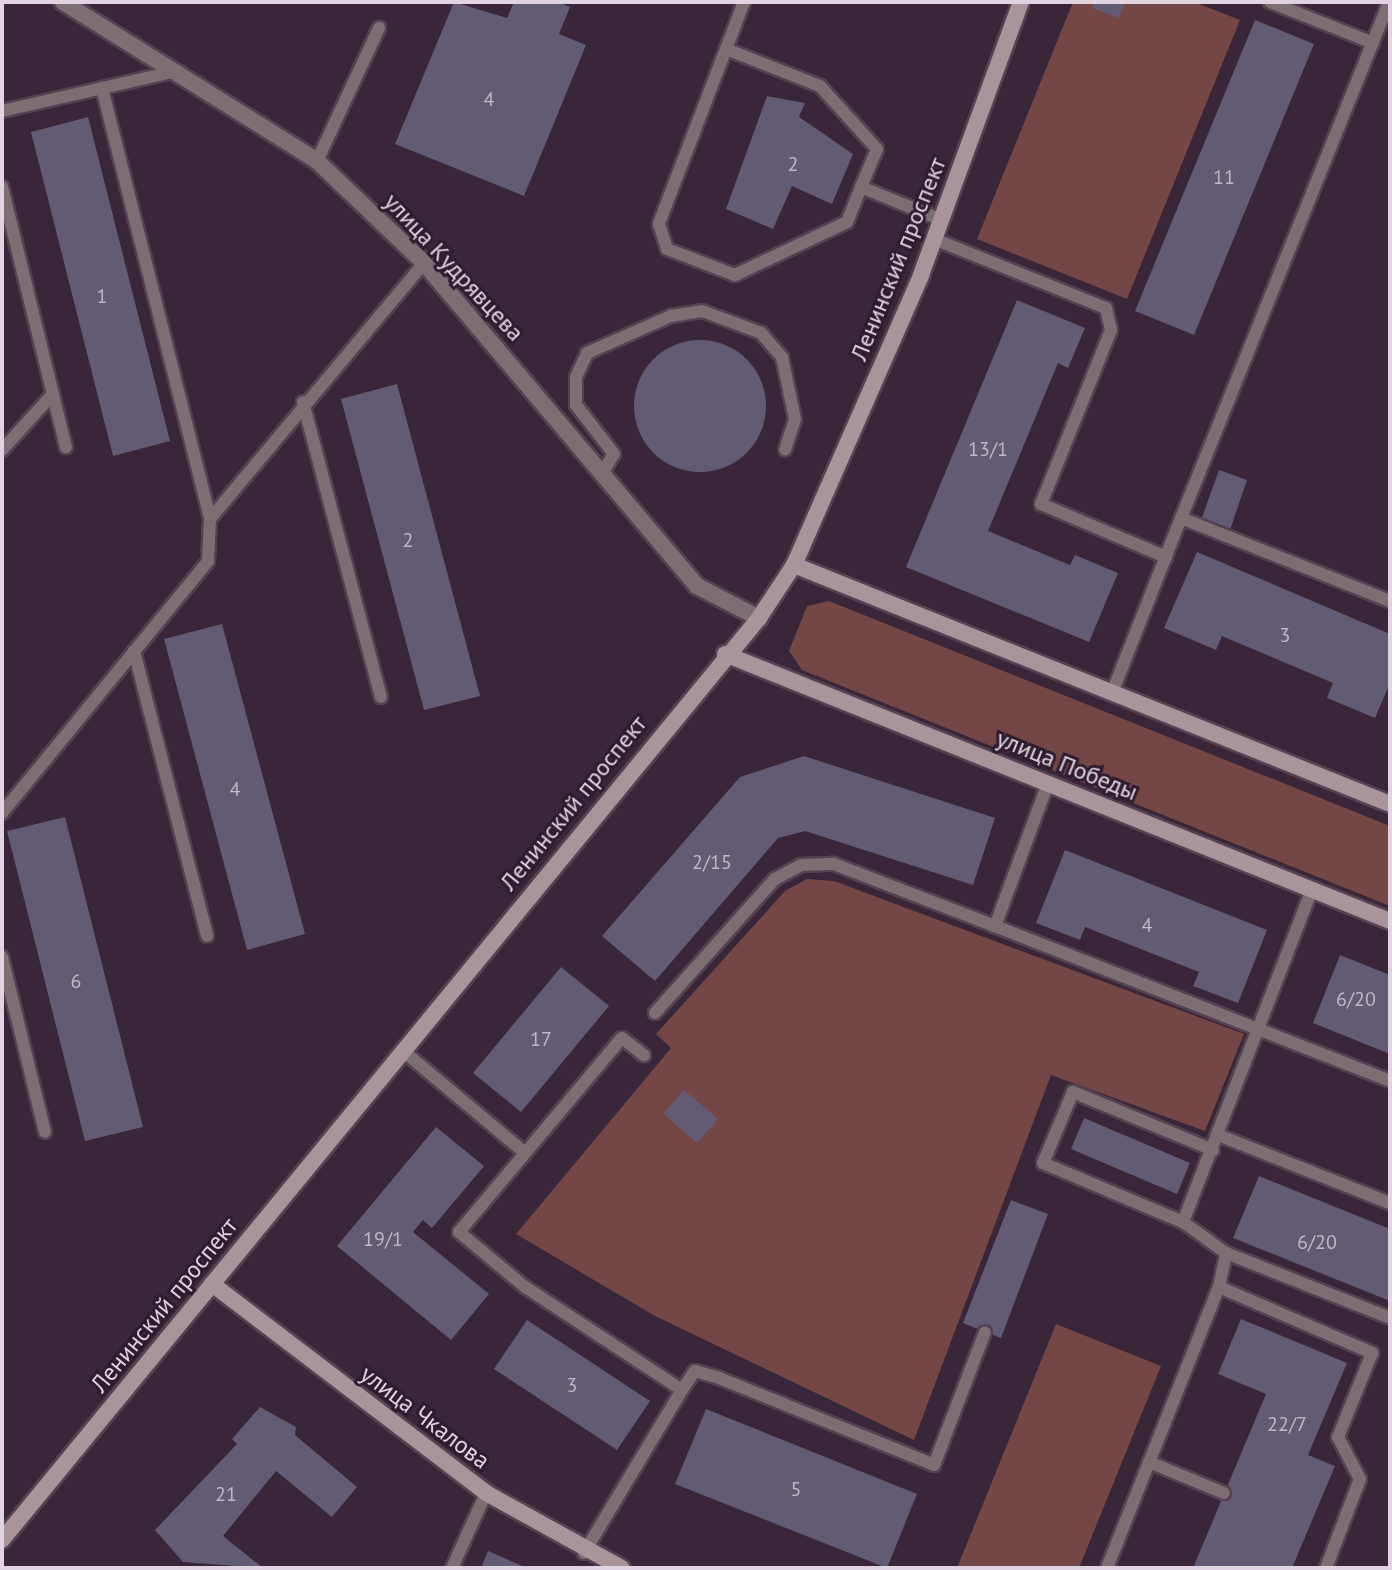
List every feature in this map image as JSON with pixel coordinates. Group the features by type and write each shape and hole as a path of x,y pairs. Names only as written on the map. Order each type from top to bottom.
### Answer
{"main road":[{"name":"Ленинский проспект","path":"2,1540 725,654 759,618 794,565 934,239 1021,2"},
{"path":"794,565 1390,804"},
{"name":"улица Победы","path":"725,654 1390,921"},
{"name":"улица Чкалова","path":"212,1284 486,1493 584,1553 622,1568"}],"street":[{"name":"улица Кудрявцева","path":"63,2 317,161 424,263 697,586 759,618"}],"lane":[{"path":"726,49 820,86 877,149 847,222 735,275 667,249 659,224 726,49 744,2"},
{"path":"1270,2 1373,43"},
{"path":"1112,693 1389,2"},
{"path":"317,161 379,28"},
{"path":"2,111 177,71"},
{"path":"2,813 208,561 210,519 102,88"},
{"path":"2,187 66,447"},
{"path":"861,187 942,220"},
{"path":"934,239 1106,308 1111,330 1041,504 1166,557"},
{"path":"210,519 303,402 424,263"},
{"path":"603,472 614,454 576,405 576,377 587,353 671,316 702,311 761,333 782,357 795,419 785,449"},
{"path":"2,450 53,394"},
{"path":"303,402 381,697"},
{"path":"1181,518 1390,601"},
{"path":"134,651 207,936"},
{"path":"995,926 1048,783"},
{"path":"655,1013 775,879 801,865 834,864 1260,1027 1390,1081"},
{"path":"1183,1222 1312,889"},
{"path":"2,957 45,1132"},
{"path":"644,1055 622,1038 459,1232 525,1287 682,1390"},
{"path":"402,1050 524,1152"},
{"path":"1213,1150 1073,1092 1043,1163 1183,1222 1226,1253 1390,1318"},
{"path":"1218,1135 1390,1203"},
{"path":"1107,1568 1219,1287 1226,1253"},
{"path":"1219,1287 1372,1353 1338,1437 1360,1479 1326,1568"},
{"path":"584,1553 695,1371 934,1465 985,1332"},
{"path":"1149,1462 1224,1493"},
{"path":"452,1568 486,1493"}],"shaded area":[{"path":"1073,2 1194,2 1240,20 1127,299 977,239"},
{"path":"829,601 1390,826 1390,906 802,670 789,651 807,606"},
{"path":"807,879 834,881 1244,1034 1205,1131 1051,1075 914,1440 655,1316 516,1234 671,1048 656,1034 785,891"},
{"path":"1056,1324 1161,1366 1079,1568 957,1568"}],"building":[{"path":"454,2 507,18 514,2 558,2 570,7 559,34 586,45 524,196 395,144"},
{"path":"1095,2 1125,2 1119,18 1092,8"},
{"path":"1255,20 1314,44 1194,335 1135,311"},
{"path":"767,96 805,103 799,117 853,154 832,204 792,186 773,229 726,209"},
{"path":"88,117 170,441 113,456 31,132"},
{"path":"1017,300 1085,328 1068,368 1058,363 988,531 1070,565 1075,555 1118,573 1089,642 906,567"},
{"path":"700,340 725,345 747,359 761,381 766,406 761,431 747,453 725,467 700,472 675,467 653,453 639,431 634,406 639,381 653,359 675,345"},
{"path":"397,384 480,696 424,710 341,399"},
{"path":"1219,470 1247,480 1230,530 1201,520"},
{"path":"1197,552 1390,634 1390,683 1375,718 1327,698 1333,683 1222,636 1216,650 1164,628"},
{"path":"222,624 305,934 247,950 164,639"},
{"path":"804,756 995,818 973,885 805,831 778,838 655,981 602,936 740,777"},
{"path":"65,817 143,1127 85,1141 7,831"},
{"path":"1065,850 1267,930 1238,1003 1193,986 1199,972 1085,927 1080,940 1036,923"},
{"path":"1340,955 1390,975 1390,1054 1313,1023"},
{"path":"561,967 609,1006 521,1112 473,1073"},
{"path":"684,1090 718,1119 697,1143 663,1114"},
{"path":"1084,1118 1190,1163 1177,1194 1071,1149"},
{"path":"436,1127 484,1166 432,1228 423,1220 413,1232 489,1294 451,1340 337,1246"},
{"path":"1259,1176 1390,1229 1390,1301 1233,1238"},
{"path":"1011,1200 1048,1214 1001,1338 963,1323"},
{"path":"1241,1319 1347,1363 1308,1455 1335,1466 1292,1568 1193,1568 1266,1394 1218,1374"},
{"path":"527,1320 650,1401 617,1450 494,1369"},
{"path":"260,1407 296,1427 295,1435 357,1487 332,1517 276,1471 223,1536 263,1568 183,1562 155,1530 237,1444 232,1439"},
{"path":"706,1409 917,1494 887,1568 675,1484"},
{"path":"488,1551 527,1568 481,1568"}]}
